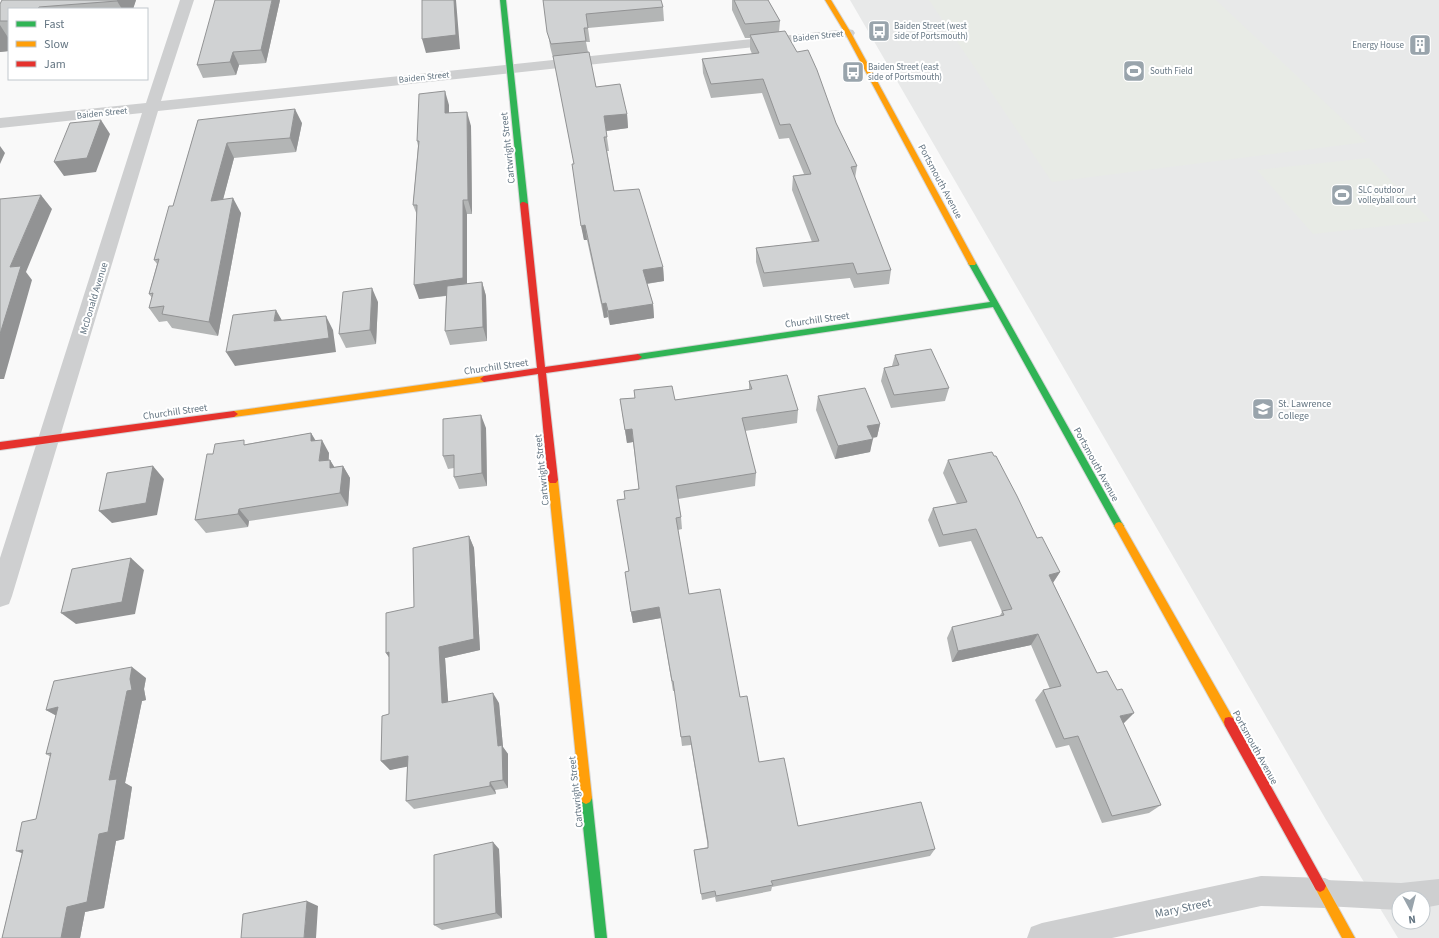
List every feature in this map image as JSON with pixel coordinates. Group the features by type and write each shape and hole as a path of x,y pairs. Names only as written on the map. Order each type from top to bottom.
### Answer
{"street":[{"name":"McDonald Avenue","path":"0,596 152,107 188,0"},
{"name":"Cartwright Street","path":"503,0 601,938"},
{"name":"Portsmouth Avenue","path":"828,0 848,33 995,304 1326,893 1349,938"},
{"name":"Baiden Street","path":"0,123 848,33"},
{"name":"Churchill Street","path":"0,446 49,438 84,435 542,371 995,304"},
{"name":"Mary Street","path":"1042,938 1261,891 1326,893"}],"lane":[{"path":"1326,893 1401,897 1439,892"}],"shaded area":[{"name":"St. Lawrence College","path":"850,0 1439,0 1439,938 1398,938 1393,930 1431,930 1431,890 1391,890 1391,926 1325,818"},
{"name":"South Field","path":"929,0 1216,0 1367,142 1052,182"},
{"name":"SLC outdoor volleyball court","path":"1369,158 1431,221 1313,234 1257,170"}],"building":[{"path":"2,0 118,0 38,8 8,8 8,21 0,21 0,4"},
{"path":"215,0 272,0 261,50 233,52 230,62 197,65"},
{"path":"422,0 454,0 456,35 422,39"},
{"path":"543,0 661,0 663,7 586,14 588,28 584,28 586,41 551,44 547,32"},
{"path":"734,0 768,0 780,21 745,24"},
{"path":"785,31 797,52 808,50 817,70 836,123 857,166 851,167 891,270 857,274 853,263 764,273 756,248 819,241 793,176 811,174 790,124 780,125 763,79 711,84 702,59 759,53 750,35"},
{"path":"589,52 596,87 620,84 627,114 604,116 607,137 604,137 614,191 639,189 663,267 643,270 653,304 608,311 606,303 602,304 585,225 581,226 572,164 574,164 553,56"},
{"path":"445,91 445,113 467,112 468,200 463,200 463,278 414,285 417,205 413,205 419,141 417,141 419,94"},
{"path":"295,109 290,138 227,143 211,201 233,198 209,322 162,314 164,306 149,308 153,293 149,294 159,259 154,260 169,206 173,206 198,120"},
{"path":"101,120 87,158 54,162 70,123"},
{"path":"41,195 10,267 21,266 0,334 0,199"},
{"path":"482,282 483,327 445,331 447,286"},
{"path":"372,288 370,330 339,334 343,292"},
{"path":"276,310 274,321 326,316 329,338 226,352 233,315"},
{"path":"931,349 949,388 894,395 884,368 899,365 895,355"},
{"path":"787,375 798,410 742,418 756,473 676,486 681,517 676,518 689,594 720,589 740,697 747,696 759,762 784,758 798,826 921,802 935,849 771,881 773,885 716,896 715,891 701,894 694,850 708,848 708,842 690,736 681,737 673,681 659,607 631,612 625,572 629,571 617,500 625,499 624,491 639,489 632,429 625,430 620,399 635,398 634,390 672,386 675,400 752,389 749,381"},
{"path":"865,388 880,424 867,426 873,439 838,446 818,396"},
{"path":"481,415 482,473 454,477 454,455 443,456 443,419"},
{"path":"311,433 311,441 322,440 319,461 330,460 330,468 343,466 340,493 239,509 238,514 195,520 207,454 213,454 215,444 244,440 244,445"},
{"path":"992,452 994,456 996,456 1017,496 1037,538 1042,537 1060,572 1049,575 1097,673 1107,671 1117,690 1122,689 1134,713 1120,716 1161,805 1112,816 1078,736 1064,739 1043,690 1061,686 1038,634 958,651 952,627 1004,615 1002,611 1012,609 976,529 943,535 933,508 967,502 948,460"},
{"path":"153,466 146,503 99,511 107,473"},
{"path":"469,536 474,639 439,647 442,703 493,693 498,746 502,745 503,780 490,782 490,786 406,801 408,756 381,761 382,716 389,714 389,652 386,653 386,613 414,607 413,548"},
{"path":"131,558 122,602 61,613 72,569"},
{"path":"132,667 130,679 132,690 127,691 109,780 117,779 108,832 99,834 87,902 67,907 61,938 2,938 23,850 16,851 22,822 36,819 51,753 46,754 58,707 46,710 54,681"},
{"path":"493,842 496,913 434,925 434,855"},
{"path":"307,901 304,938 241,938 243,914"}],"traffic: fast":[{"path":"503,0 524,204"},
{"path":"972,263 1119,526"},
{"path":"638,357 995,304"},
{"path":"586,798 601,938"}],"traffic: slow":[{"path":"828,0 848,33 972,263"},
{"path":"234,414 484,379"},
{"path":"553,480 586,798"},
{"path":"1119,526 1229,722"},
{"path":"1320,886 1349,938"}],"traffic: jam":[{"path":"524,204 553,480"},
{"path":"484,379 638,357"},
{"path":"0,446 234,414"},
{"path":"1229,722 1320,886"}],"place":[{"name":"Baiden Street (west side of Portsmouth)","path":"879,31"},
{"name":"Energy House","path":"1420,45"},
{"name":"South Field","path":"1134,71"},
{"name":"Baiden Street (east side of Portsmouth)","path":"853,72"},
{"name":"SLC outdoor volleyball court","path":"1342,195"},
{"name":"St. Lawrence College","path":"1263,409"}]}
